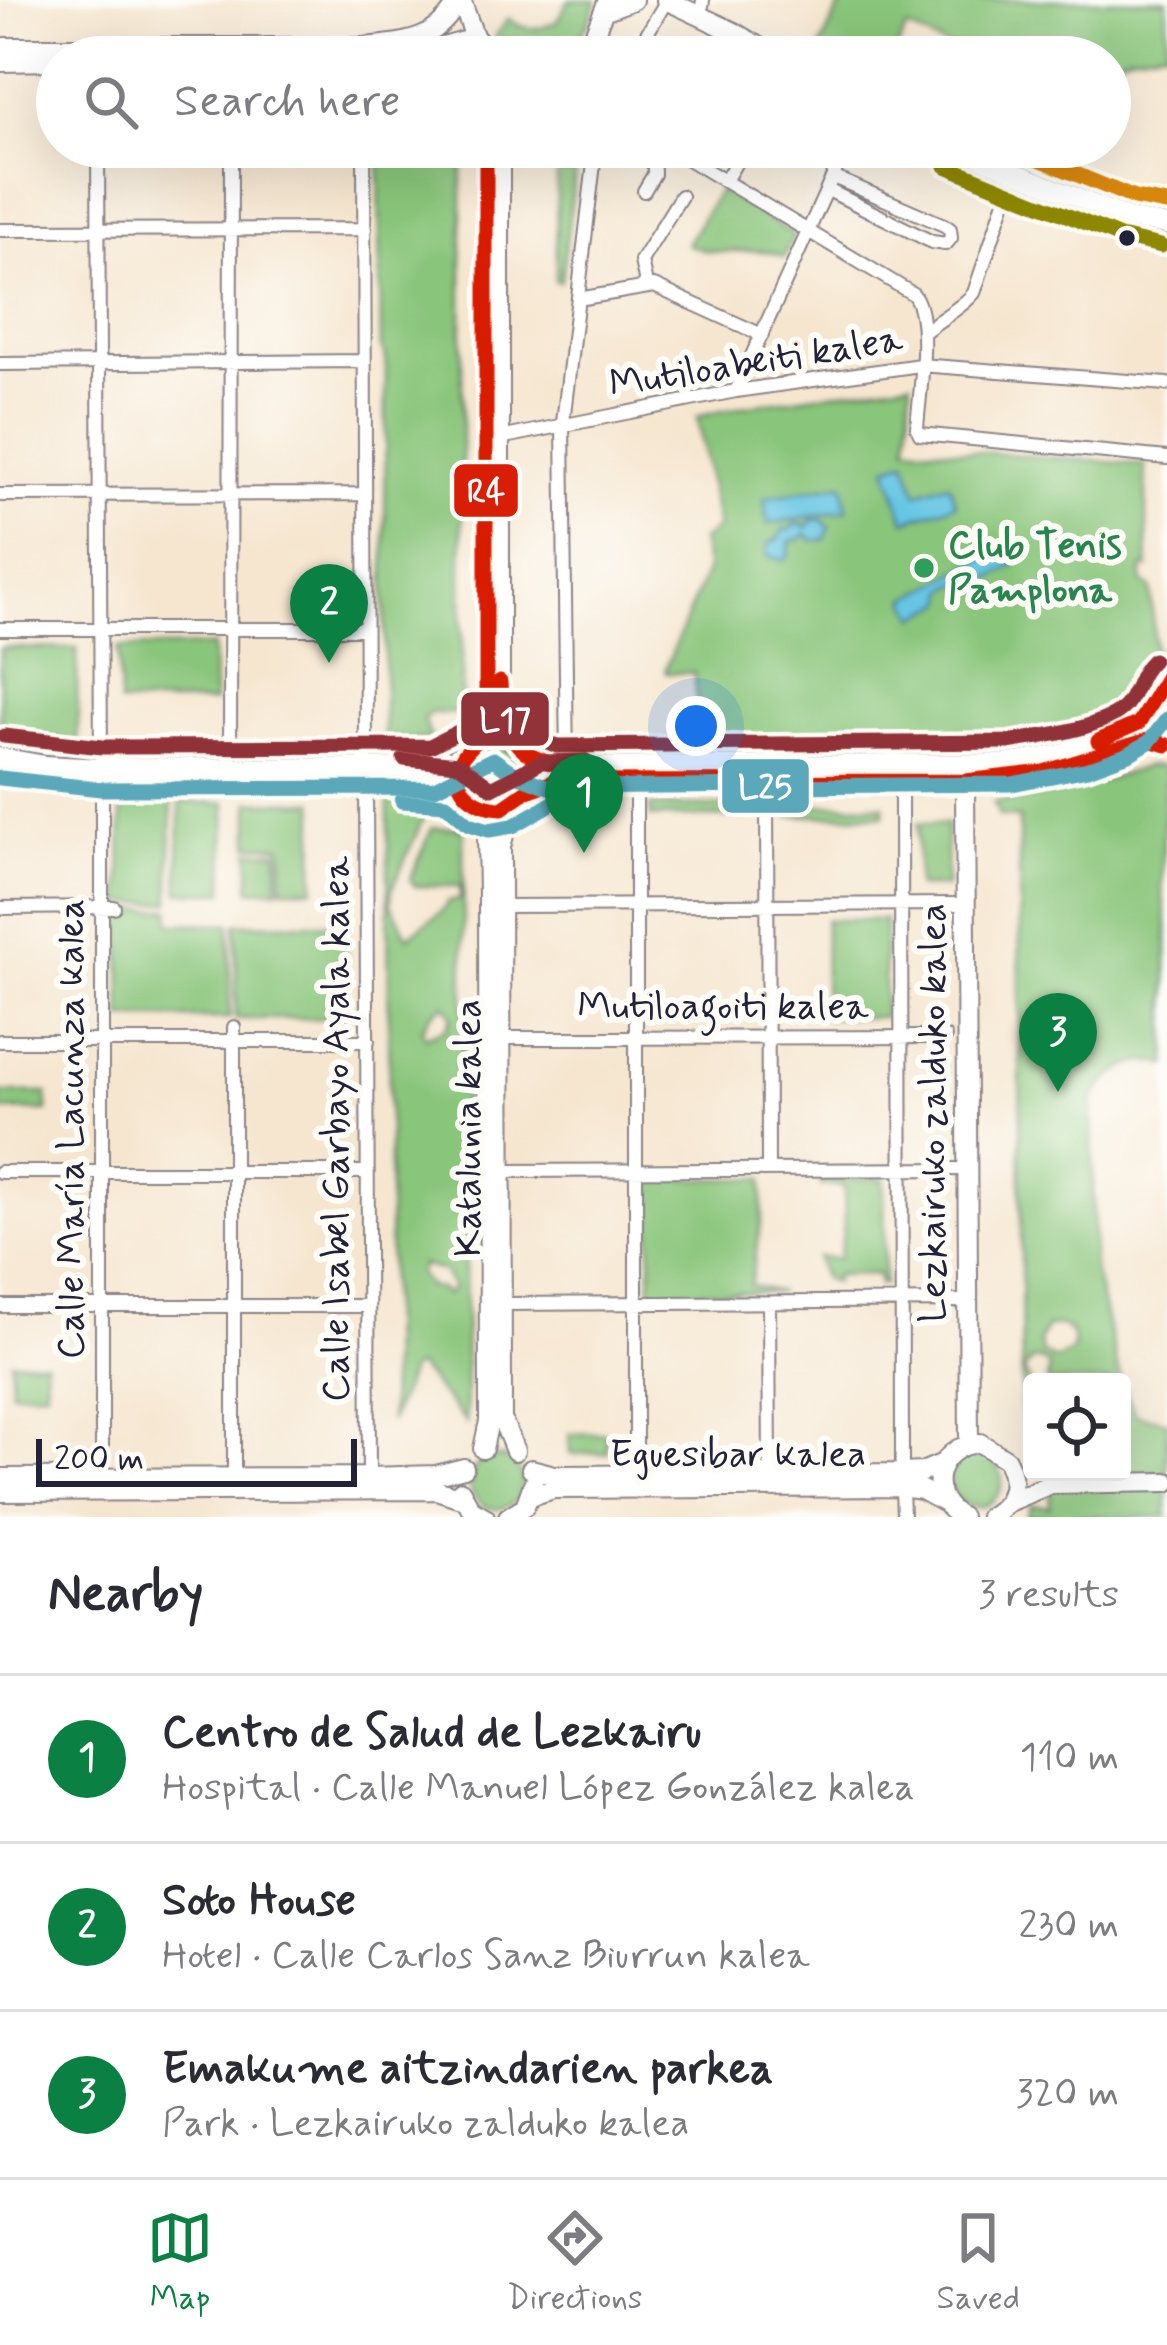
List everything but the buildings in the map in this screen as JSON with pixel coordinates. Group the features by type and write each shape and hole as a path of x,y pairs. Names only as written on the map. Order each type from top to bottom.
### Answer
{"street":[{"path":"460,0 474,36"},
{"path":"424,36 433,33 460,0"},
{"path":"594,36 607,5 633,0"},
{"path":"645,36 666,0 741,36"},
{"path":"699,2 734,32"},
{"path":"0,47 36,47"},
{"path":"0,62 36,61"},
{"name":"Calle María Lacunza kalea","path":"98,168 99,629 108,908 102,1041 102,1477"},
{"path":"230,767 231,168"},
{"name":"Calle Isabel Garbayo Ayala kalea","path":"364,168 369,1477"},
{"path":"479,740 486,711 486,168"},
{"path":"500,168 500,711 511,741 526,756 546,766 568,767 1010,763 1111,737 1147,714"},
{"path":"568,767 563,422 593,168"},
{"path":"644,191 654,168"},
{"path":"703,168 913,294 920,306 923,333 920,434 1167,458"},
{"path":"725,181 733,168"},
{"path":"736,391 837,168"},
{"path":"1001,168 1128,218 1166,225"},
{"path":"923,333 944,315 963,307 974,293 1014,174"},
{"path":"831,183 944,225 951,238 938,244 831,183"},
{"path":"646,284 641,261 681,196"},
{"path":"0,230 365,229"},
{"path":"578,298 646,284 762,335"},
{"path":"920,306 944,315"},
{"path":"0,364 364,361"},
{"name":"Mutiloabeiti kalea","path":"500,438 736,391 920,365 1167,384"},
{"path":"0,495 365,494"},
{"path":"0,629 365,629"},
{"path":"1165,744 1152,730 1147,714 1151,693 1167,676"},
{"path":"0,757 101,775 366,773 435,767 479,740 511,741"},
{"path":"0,771 43,779 230,767 366,773 461,788 482,807 519,798 546,782 965,782 1044,772 1148,740 1165,744"},
{"path":"461,788 463,754"},
{"path":"519,798 530,773 526,756"},
{"path":"901,781 903,1517"},
{"path":"636,782 636,1475"},
{"path":"766,782 768,1169"},
{"name":"Lezkairuko zalduko kalea","path":"965,782 969,1444"},
{"name":"Katalunia kalea","path":"515,1451 502,1419 502,835 519,798"},
{"name":"Katalunia kalea","path":"482,807 488,876 489,1421 483,1449"},
{"path":"502,906 965,904"},
{"path":"0,908 108,908"},
{"path":"234,1033 234,1476"},
{"path":"0,1041 234,1033 368,1041"},
{"name":"Mutiloagoiti kalea","path":"501,1038 945,1037"},
{"path":"502,1171 968,1169"},
{"path":"0,1172 368,1172"},
{"path":"502,1304 969,1301"},
{"path":"769,1305 770,1474"},
{"path":"0,1306 368,1306"},
{"path":"943,1502 937,1477 941,1464 948,1454 969,1444 990,1446 1023,1467"},
{"path":"0,1478 436,1475 464,1468 483,1449 494,1446 515,1451 531,1469 531,1496 508,1517"},
{"path":"1006,1459 1014,1480 1008,1502"},
{"name":"Eguesibar kalea","path":"531,1496 554,1489 902,1480 941,1464"},
{"path":"464,1468 464,1499"},
{"name":"Eguesibar kalea","path":"531,1469 554,1475 770,1474 902,1480 961,1517"},
{"path":"1131,1479 1167,1480"},
{"path":"989,1517 1008,1502 1051,1484 1167,1480"},
{"path":"0,1492 436,1490 464,1499 485,1517"}],"green space":[{"path":"569,0 596,0 578,36 496,36 508,19 532,28 556,22"},
{"path":"843,0 1167,0 1167,49 1131,54 1131,36 924,36 907,28 903,36 826,36"},
{"path":"379,168 462,168 462,701 460,713 431,713 424,719 431,739 384,740 386,355 381,348"},
{"path":"557,171 575,173 561,281 556,281"},
{"path":"719,190 794,235 784,257 759,251 712,251 687,244"},
{"name":"Club Tenis Pamplona","path":"911,381 908,446 1145,465 1148,568 1142,568 1142,581 1151,589 1155,661 1123,714 1097,725 1001,748 906,751 905,756 716,756 701,728 694,673 665,670 707,569 701,540 718,528 697,417"},
{"path":"213,646 214,702 120,704 118,648"},
{"path":"0,648 77,649 78,742 0,731"},
{"path":"520,694 549,696 551,742 520,714"},
{"path":"494,747 512,755 520,773 512,791 494,799 476,791 468,773 476,755"},
{"path":"1149,766 1161,767 1165,775 1162,889 1167,925 1167,1065 1133,1064 1106,1082 1092,1101 1094,1269 1119,1373 1048,1373 1049,1365 1038,1359 1030,1361 1023,1373 1023,1415 1019,818 999,816 994,802 1092,784","holes":["1046,1328 1067,1329 1072,1335 1071,1352 1056,1360 1042,1353 1039,1342"]},
{"path":"172,794 170,902 121,904 122,797"},
{"path":"388,800 440,801 463,826 466,1423 418,1367 411,1368 390,1422","holes":["430,803 444,807 460,828 432,828 410,880 415,886 460,886 460,900 448,901 408,937 391,904 392,889","445,1004 452,1016 446,1029 425,1037 422,1030 430,1015","421,1265 443,1271 453,1289 445,1295 430,1288 419,1274"]},
{"path":"180,802 226,803 224,892 179,892"},
{"path":"250,802 315,802 314,888 282,888 282,846 250,845"},
{"path":"788,805 884,805 884,815 788,816"},
{"path":"650,806 745,806 745,817 650,817"},
{"path":"918,824 947,824 946,887 917,887"},
{"path":"250,851 278,851 278,889 250,890"},
{"path":"170,909 171,924 230,924 230,1018 122,1018 121,911"},
{"path":"825,920 885,920 884,1017 824,1017"},
{"path":"346,923 343,1018 236,1019 236,924"},
{"path":"0,1093 47,1093 47,1111 0,1110"},
{"path":"884,1178 884,1284 879,1284 878,1274 835,1275 834,1283 823,1278 817,1257 839,1259 845,1218 844,1186 821,1185 820,1179"},
{"path":"651,1179 763,1179 762,1218 750,1285 780,1292 651,1292"},
{"path":"11,1361 45,1361 46,1391 11,1391"},
{"path":"1131,1405 1135,1414 1167,1421 1167,1473 1131,1472"},
{"path":"607,1433 607,1453 570,1454 569,1434"},
{"path":"976,1455 995,1462 1002,1481 995,1500 976,1507 957,1500 950,1481 957,1462"},
{"path":"496,1457 515,1464 522,1483 515,1502 496,1509 477,1502 470,1483 477,1464"},
{"path":"1050,1481 1055,1486 1167,1487 1167,1517 1027,1517 1031,1505 1050,1507"}],"water":[{"path":"906,460 917,493 949,483 956,504 905,521 887,467"},
{"path":"843,484 847,510 768,524 764,498"},
{"path":"821,519 830,527 824,540 812,540 806,533 790,541 789,555 783,560 768,556 768,544 780,538 783,529 797,523 807,527"},
{"path":"1004,547 1014,566 970,589 958,583 947,590 946,602 917,617 907,599"}],"transit line":[{"name":"R4","path":"486,168 486,711 481,735 459,766 465,793 482,804 502,808 525,792 553,782 965,781 1044,772 1148,740 1167,745"},
{"path":"951,168 1120,237 1161,246"},
{"path":"1061,168 1134,198 1167,204"},
{"name":"L17","path":"4,736 102,747 430,746 490,716 519,722 557,746 1008,742 1107,719 1128,702 1153,660"},
{"name":"R4","path":"1098,741 1139,723 1167,676"},
{"name":"R4","path":"500,682 505,721 519,746 543,761 582,767"},
{"name":"L25","path":"0,778 101,789 435,788 493,759 516,775 551,788 1012,784 1088,769 1129,754 1149,742 1167,719"},
{"name":"L17","path":"404,759 459,764 492,788 541,762 586,761"},
{"name":"L25","path":"402,801 446,804 469,824 489,830 513,826 553,803 586,803"}],"place":[{"name":"Club Tenis Pamplona","path":"924,568"},
{"name":"Soto House","path":"329,663"},
{"name":"Centro de Salud de Lezkairu","path":"584,853"},
{"name":"Emakume aitzindarien parkea","path":"1058,1092"}]}
